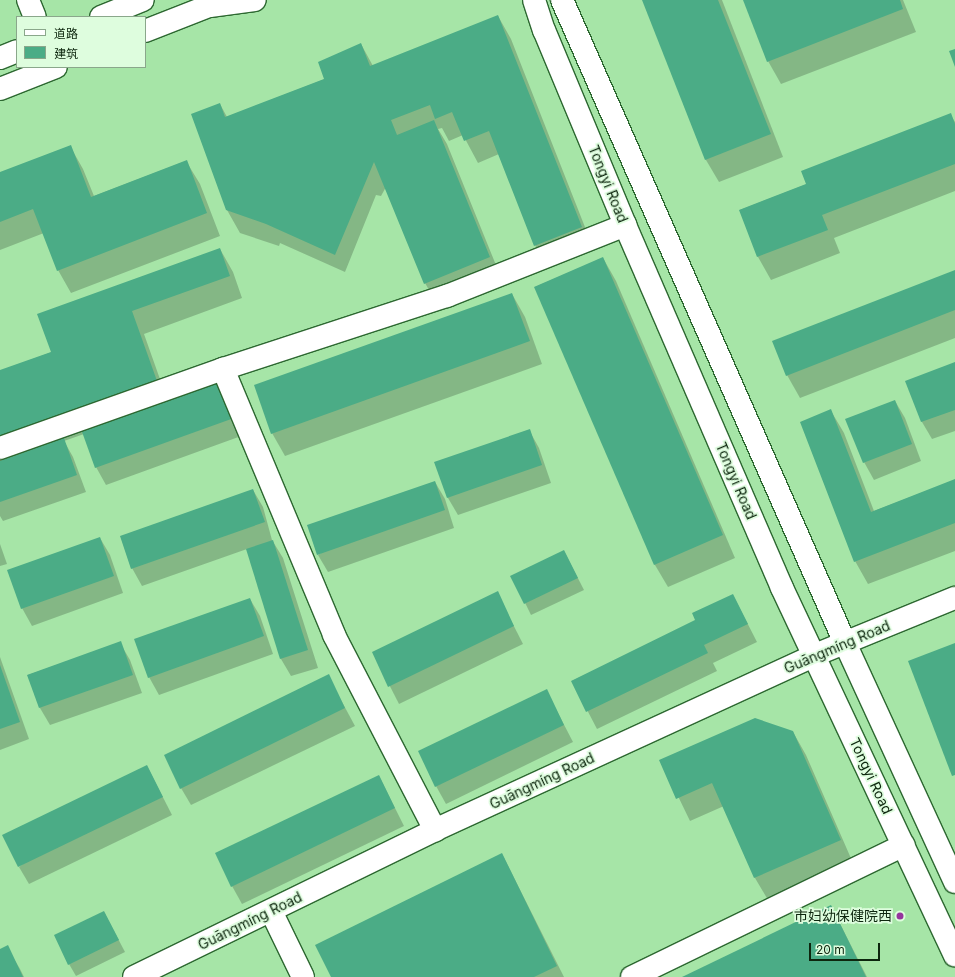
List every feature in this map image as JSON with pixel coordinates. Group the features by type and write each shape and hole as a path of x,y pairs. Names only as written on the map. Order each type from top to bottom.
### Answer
{"main road":[{"path":"28,0 35,16"},
{"path":"103,16 143,0"},
{"path":"146,32 216,3 255,0"},
{"path":"523,0 544,30"},
{"name":"Tongyi Road","path":"534,0 544,30 625,225 782,588 815,655 955,955"},
{"path":"562,0 845,643 955,882"},
{"path":"0,58 16,51"},
{"path":"0,89 53,68"},
{"path":"0,448 223,368 447,296 625,225"},
{"path":"223,368 334,635 435,830"},
{"name":"Guāngmíng Road","path":"134,977 435,830 815,655 955,598"},
{"path":"632,977 904,845"},
{"path":"271,910 303,977"}],"building":[{"path":"642,0 718,0 771,134 705,160"},
{"path":"743,0 900,0 903,9 767,62"},
{"path":"498,15 582,227 534,246 489,131 464,141 452,112 435,119 430,105 391,120 397,135 434,120 490,257 424,284 374,162 335,255 266,224 226,210 191,114 220,103 225,117 324,79 318,62 361,43 370,66"},
{"path":"955,49 955,67 949,51"},
{"path":"951,113 955,124 955,164 822,215 828,230 757,257 739,210 806,184 801,171"},
{"path":"71,145 91,197 187,160 207,213 57,271 33,209 0,222 0,172"},
{"path":"220,248 230,276 132,311 157,381 0,437 0,370 51,352 37,314"},
{"path":"603,257 723,535 654,565 534,287"},
{"path":"955,270 955,310 786,376 772,341"},
{"path":"512,293 530,341 271,434 254,385"},
{"path":"955,362 955,410 921,422 905,381"},
{"path":"221,379 234,418 95,468 81,429"},
{"path":"895,400 912,444 863,463 845,419"},
{"path":"831,409 871,512 955,479 955,523 854,562 800,422"},
{"path":"530,429 542,465 447,498 434,462"},
{"path":"64,438 77,475 0,502 0,461"},
{"path":"435,481 445,510 317,555 307,525"},
{"path":"253,489 265,522 131,569 120,536"},
{"path":"100,537 114,576 21,609 7,570"},
{"path":"273,540 308,650 280,659 246,549"},
{"path":"564,550 578,578 524,604 510,576"},
{"path":"498,591 514,626 388,687 372,652"},
{"path":"733,594 748,624 704,645 708,653 586,712 571,681 695,620 692,613"},
{"path":"250,598 264,636 148,678 134,639"},
{"path":"121,641 133,675 39,708 27,675"},
{"path":"955,643 955,775 952,776 908,661"},
{"path":"0,665 20,722 0,729"},
{"path":"329,674 345,708 180,789 164,755"},
{"path":"547,689 564,725 435,787 418,751"},
{"path":"755,718 793,731 841,840 754,878 712,783 676,799 659,760"},
{"path":"147,765 163,797 18,867 2,835"},
{"path":"379,775 395,808 231,887 215,853"},
{"path":"502,853 557,966 534,977 331,977 315,945"},
{"path":"831,905 866,977 682,977"},
{"path":"104,911 119,940 68,965 54,935"},
{"path":"8,945 23,977 0,977 0,949"}],"place":[{"name":"市妇幼保健院西","path":"900,916"}]}
